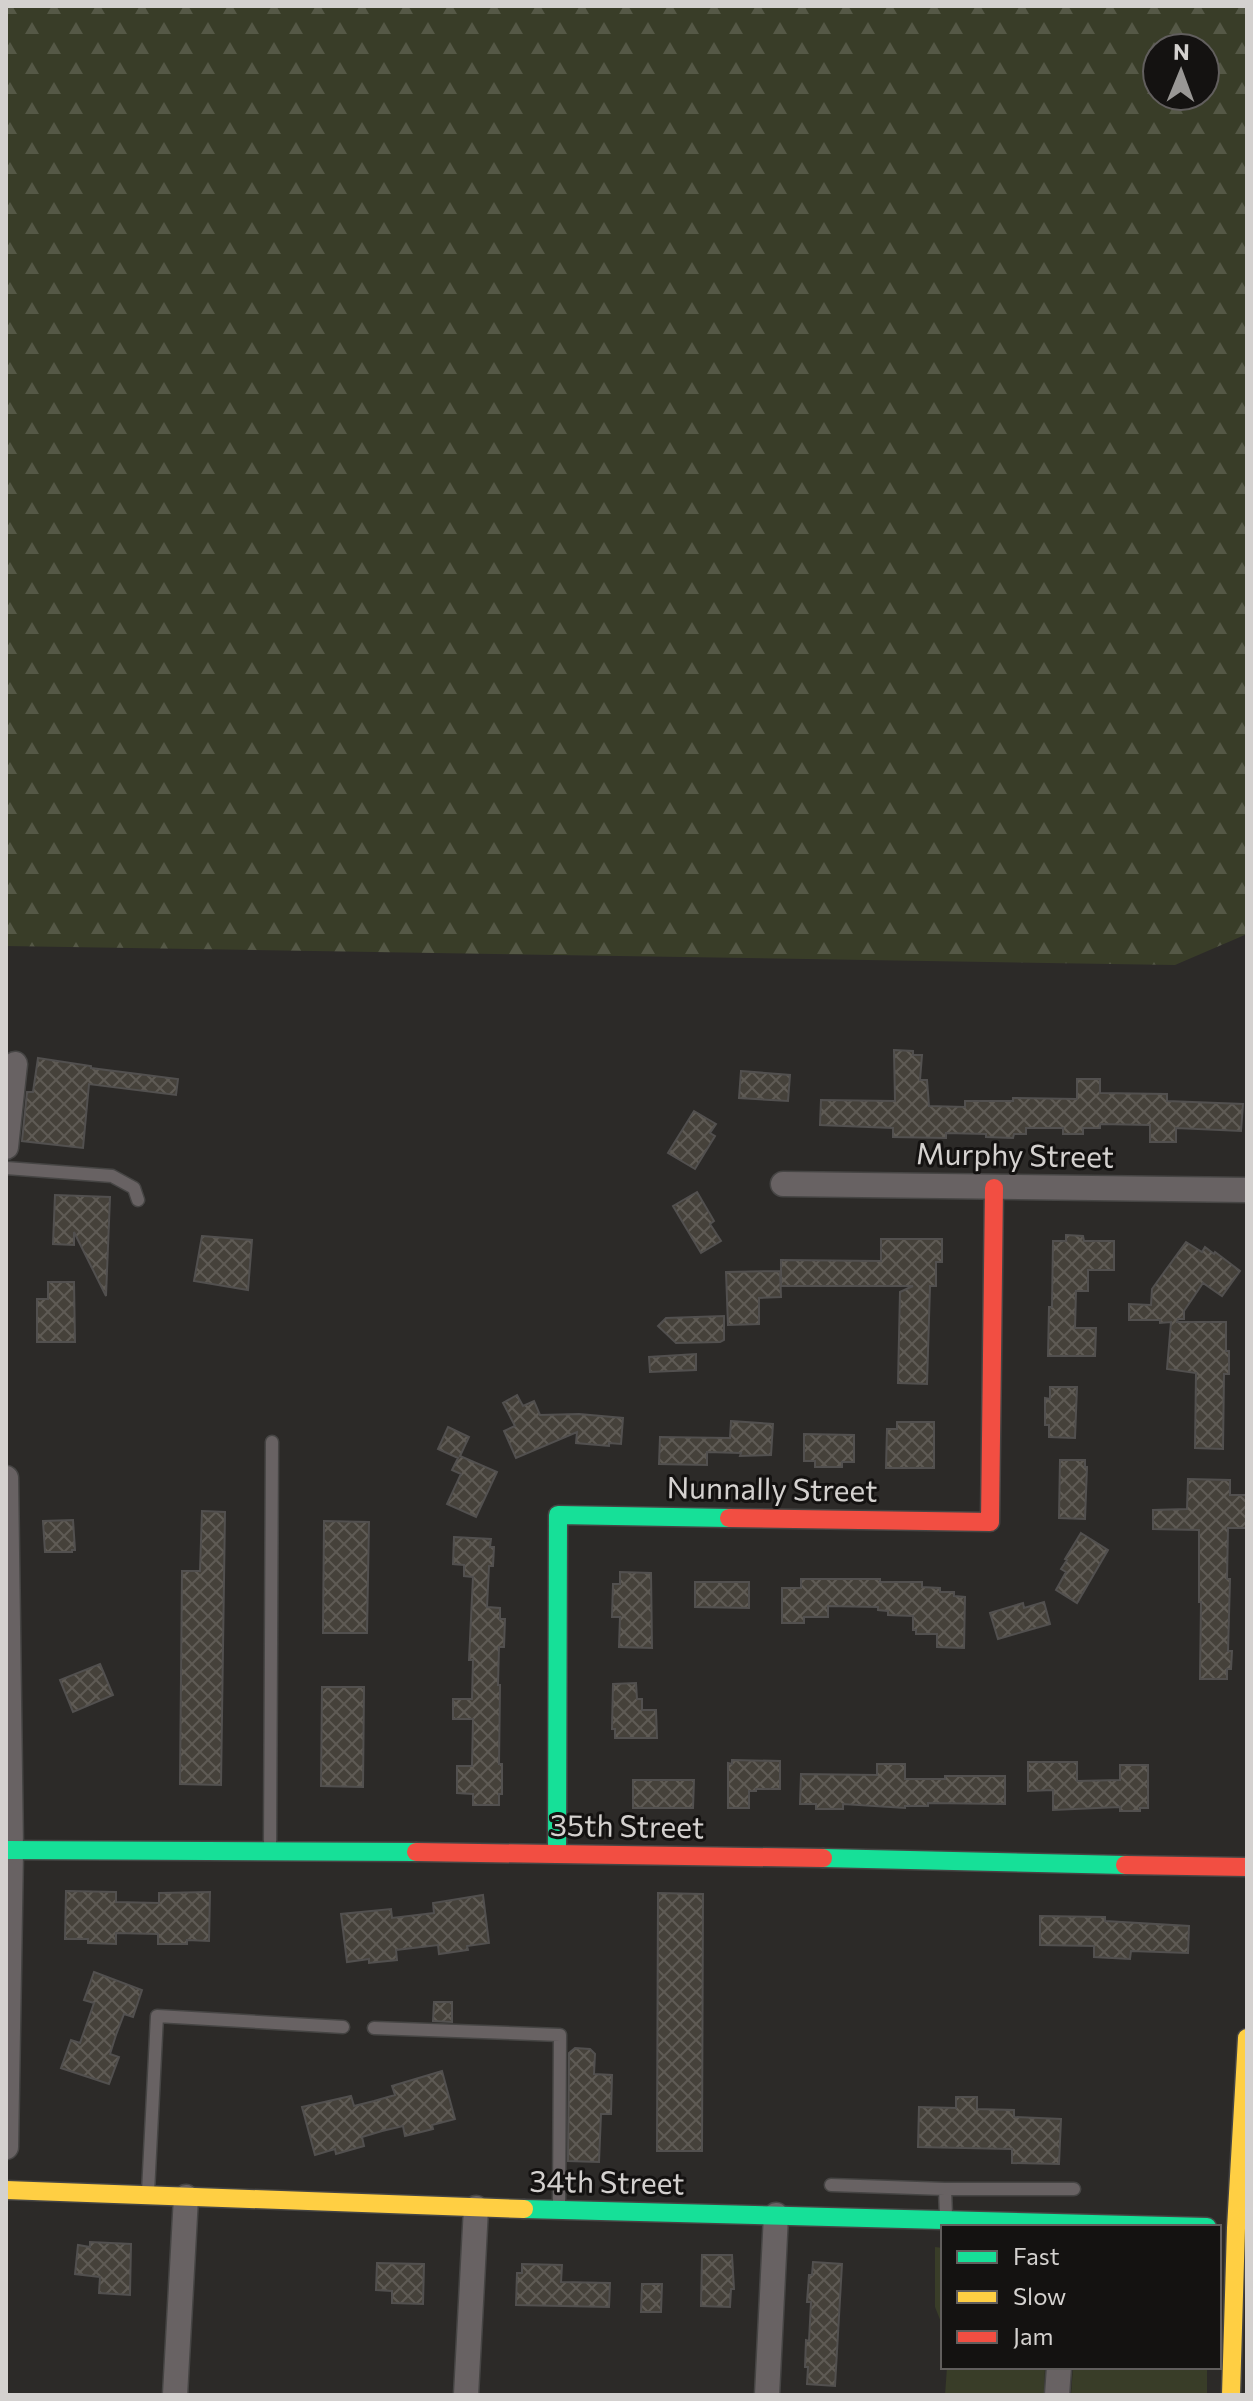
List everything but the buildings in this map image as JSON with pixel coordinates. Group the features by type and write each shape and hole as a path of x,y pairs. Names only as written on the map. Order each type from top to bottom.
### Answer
{"street":[{"path":"6,1147 15,1064"},
{"name":"Murphy Street","path":"783,1184 1247,1190"},
{"name":"Nunnally Street","path":"557,1853 558,1515 990,1522 994,1188"},
{"path":"6,1478 6,2147"},
{"name":"35th Street","path":"8,1850 557,1853 1247,1867"},
{"path":"1231,2395 1234,2228 1247,2038"},
{"name":"34th Street","path":"6,2190 476,2208 946,2219 1066,2225"},
{"path":"175,2395 186,2197"},
{"path":"466,2395 476,2208"},
{"path":"767,2395 776,2215"},
{"path":"1057,2395 1059,2369"}],"lane":[{"path":"6,1168 112,1176 134,1188 138,1200"},
{"path":"270,1851 272,1442"},
{"path":"148,2195 157,2016 343,2027"},
{"path":"374,2028 560,2035 559,2210"},
{"path":"831,2185 1074,2189"},
{"path":"945,2189 946,2219"}],"green space":[{"path":"6,6 1247,6 1247,934 1175,965 6,946"},
{"path":"935,2247 941,2248 941,2322 935,2307"},
{"path":"947,2369 1045,2369 1044,2395 945,2395"},
{"path":"1073,2369 1207,2369 1207,2395 1071,2395"}],"traffic: fast":[{"path":"557,1853 558,1515 729,1518"},
{"path":"6,1850 416,1852"},
{"path":"823,1858 1125,1865"},
{"path":"524,2209 1131,2225"}],"traffic: slow":[{"path":"1231,2395 1236,2228 1247,2038"},
{"path":"6,2190 524,2209"}],"traffic: jam":[{"path":"729,1518 990,1522 994,1188"},
{"path":"416,1852 823,1858"},
{"path":"1125,1865 1247,1867"}]}
